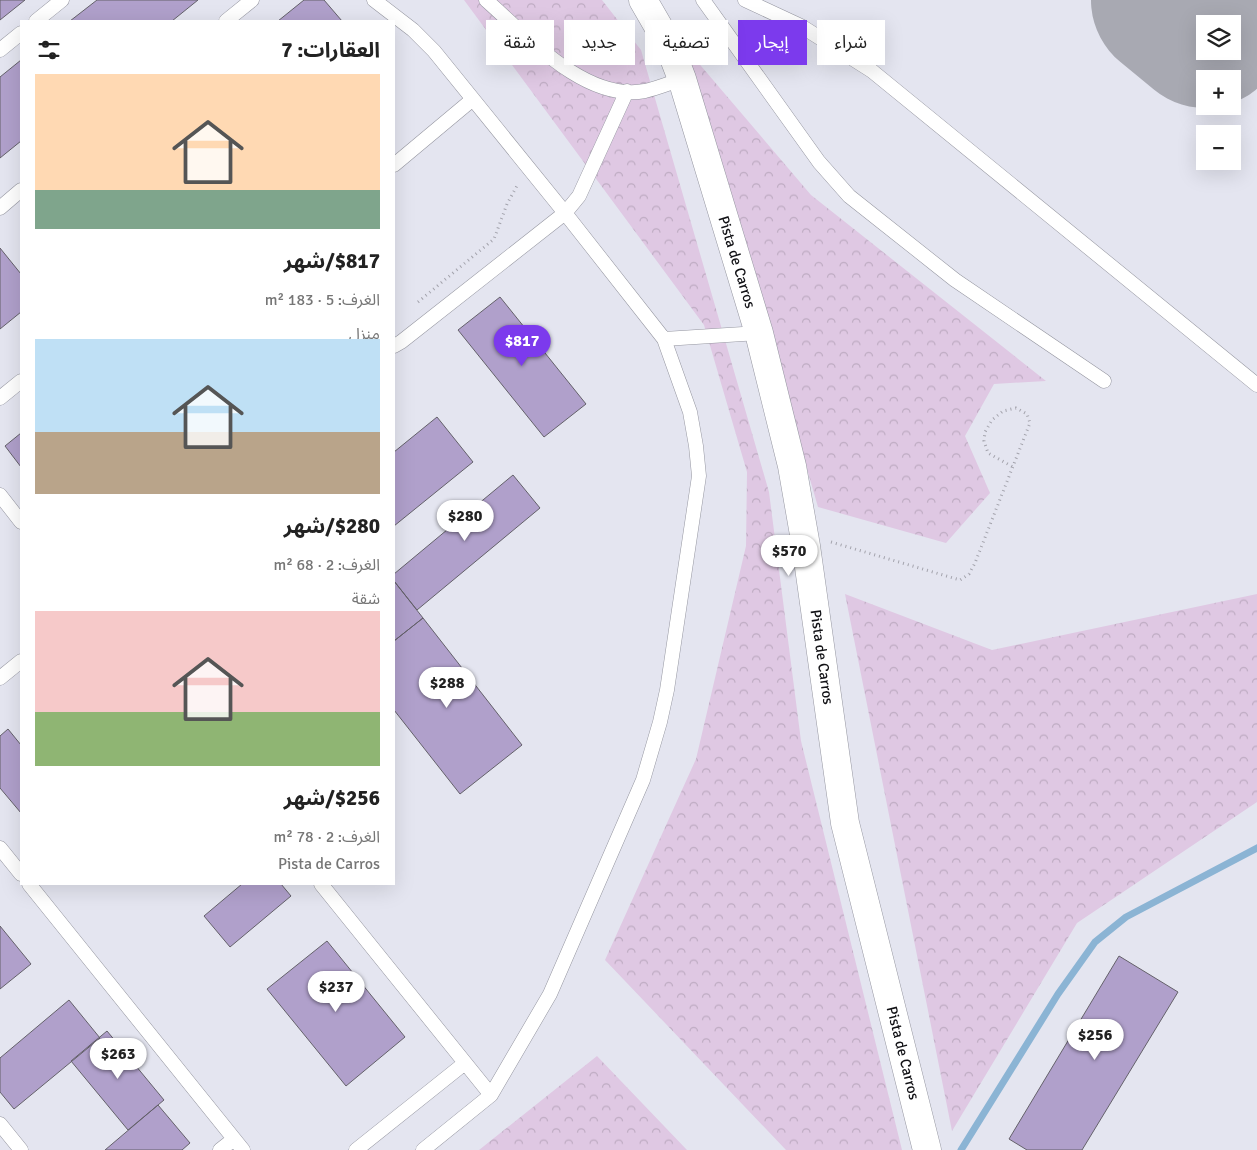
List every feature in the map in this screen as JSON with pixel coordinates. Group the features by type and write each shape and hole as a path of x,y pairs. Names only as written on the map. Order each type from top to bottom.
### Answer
{"street":[{"name":"Pista de Carros","path":"643,0 669,45 682,78 759,333 792,466 806,546 845,823 927,1150"}],"lane":[{"path":"37,20 62,0"},
{"path":"227,20 252,0"},
{"path":"374,0 424,40 566,213 664,339 690,412 699,476 667,690 643,780 554,988 491,1095 423,1150"},
{"path":"486,0 549,56 575,75 602,87 626,91 644,91 682,78"},
{"path":"703,0 819,162 848,196 955,280 1104,381"},
{"path":"745,0 801,26 872,71 1257,385"},
{"path":"0,50 20,34"},
{"path":"397,344 566,213 579,196 626,91"},
{"path":"395,164 473,99"},
{"path":"0,208 20,191"},
{"path":"664,339 759,333"},
{"path":"0,398 20,382"},
{"path":"0,495 20,521"},
{"path":"0,678 20,662"},
{"path":"0,848 20,873"},
{"path":"30,885 243,1150"},
{"path":"322,885 491,1095"},
{"path":"356,1150 465,1063"},
{"path":"0,1124 22,1150"},
{"path":"220,1150 234,1139"}],"path":[{"path":"415,304 494,239 507,204 528,166"},
{"path":"806,546 825,541 838,543 960,580 969,574 975,563 1013,467 1030,423 1027,414 1016,408 1003,411 992,420 985,432 984,442 988,453 1013,467"}],"green space":[{"path":"464,0 602,0 618,20 564,20 564,65 635,65 635,42 641,50 769,492 801,741 902,1150 786,1150 605,960 696,759 746,546 747,472 704,325 512,65 554,65 554,20 486,20 486,30"},
{"path":"690,65 700,65 811,195 1046,381 994,384 965,436 990,493 946,543 818,507"},
{"path":"845,594 992,650 1257,594 1257,802 1077,923 952,1131"},
{"path":"597,1056 687,1150 479,1150"}],"building":[{"path":"0,0 25,0 0,20"},
{"path":"97,0 198,0 173,20 71,20"},
{"path":"304,0 324,0 341,20 279,20"},
{"path":"20,61 20,142 0,158 0,77"},
{"path":"0,248 20,273 20,313 0,329"},
{"path":"500,297 586,404 544,437 458,330"},
{"path":"437,417 473,462 395,525 395,451"},
{"path":"20,434 20,466 5,446"},
{"path":"513,475 540,508 417,610 395,582 395,573"},
{"path":"395,582 423,618 395,640"},
{"path":"423,618 522,745 460,794 395,711 395,640"},
{"path":"8,729 20,744 20,812 0,788 0,736"},
{"path":"241,885 282,885 291,896 230,947 204,916"},
{"path":"0,926 31,964 0,989"},
{"path":"327,941 405,1037 346,1086 267,989"},
{"path":"1119,956 1178,992 1082,1150 1027,1150 1009,1139"},
{"path":"69,1000 100,1038 14,1109 0,1092 0,1058"},
{"path":"107,1031 164,1100 128,1130 71,1061"},
{"path":"158,1105 190,1143 182,1150 105,1150"}],"waterway":[{"path":"961,1150 1058,994 1095,942 1126,917 1257,848"}],"runway":[{"path":"1171,0 1196,21"}]}
